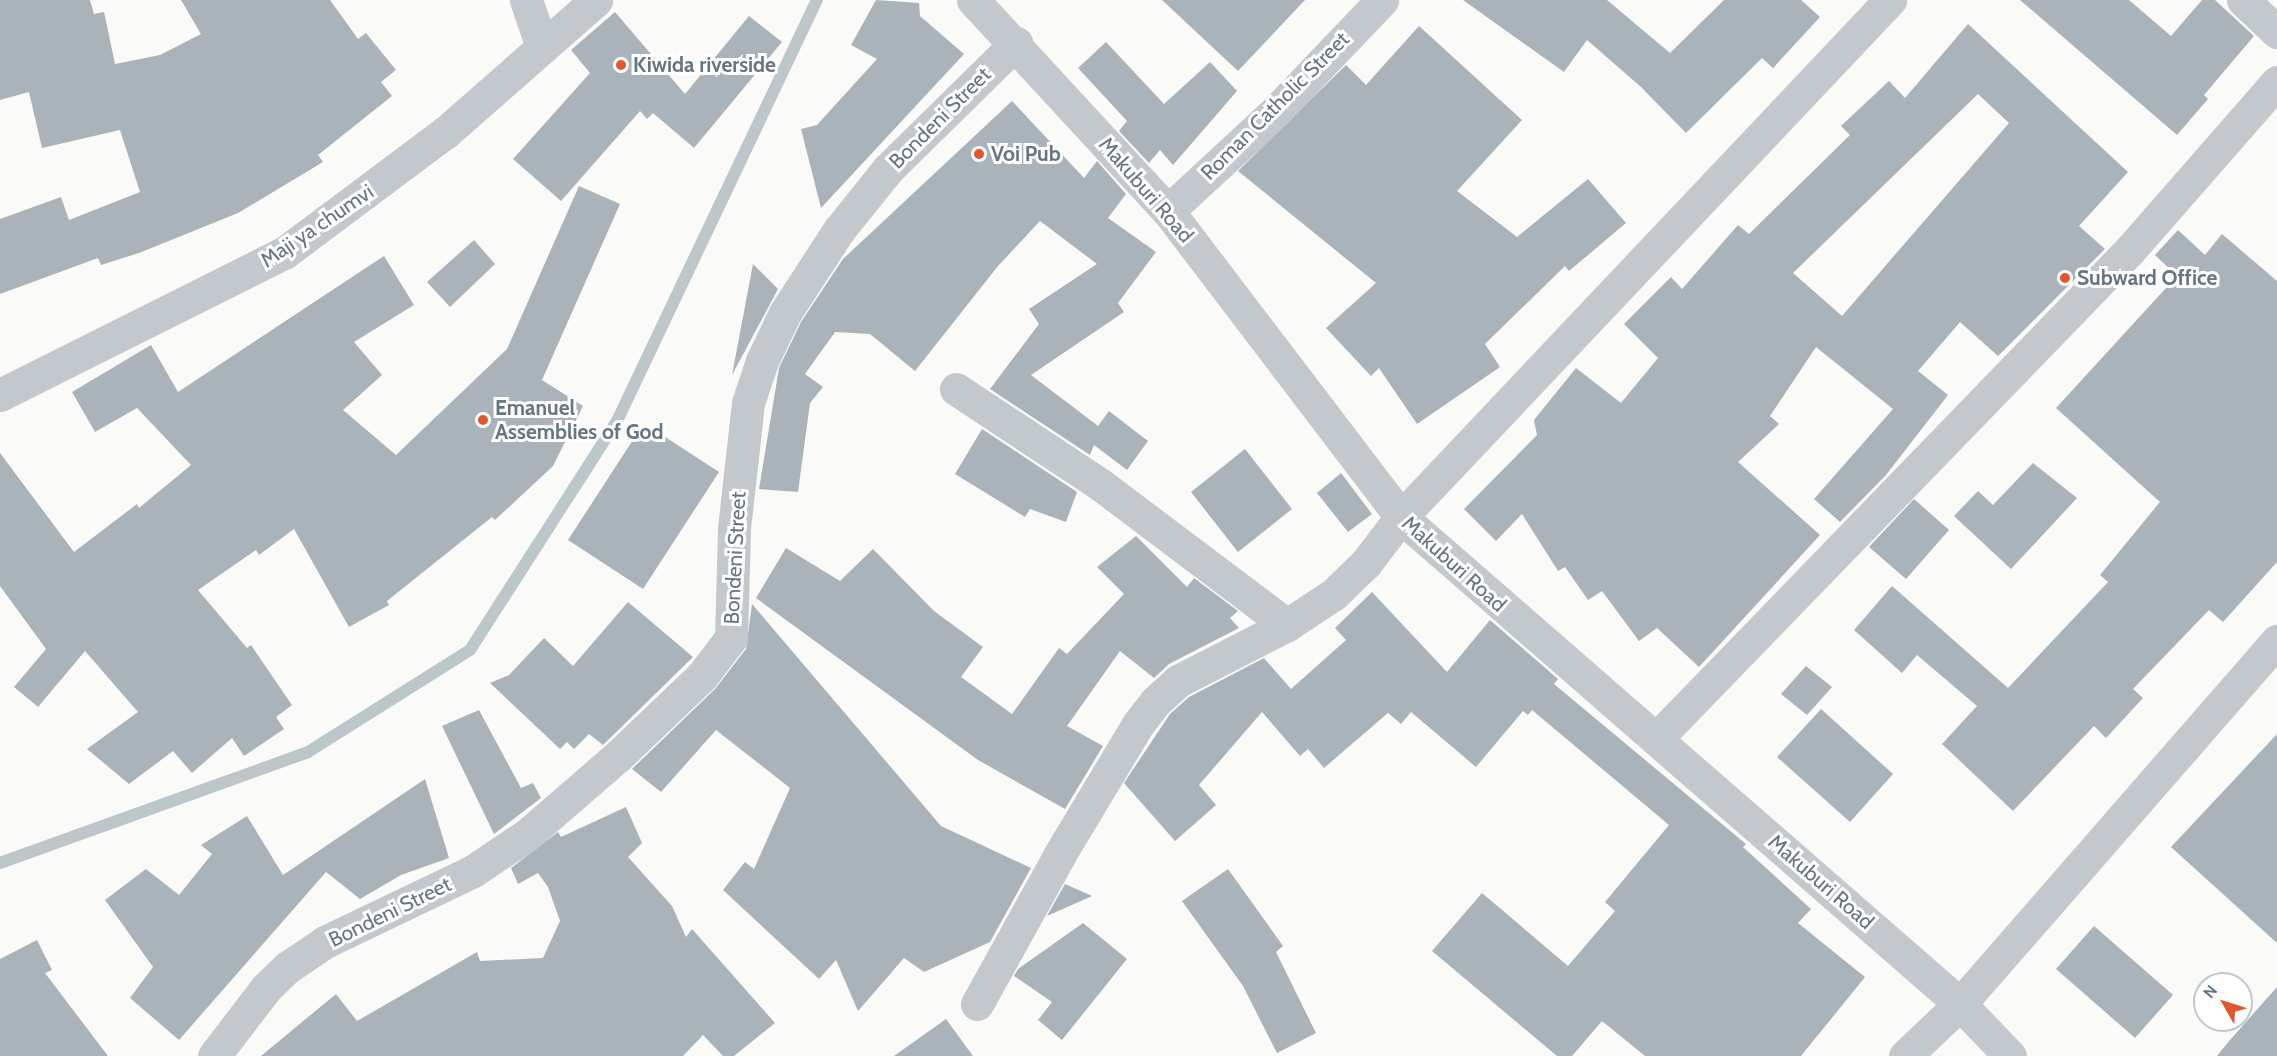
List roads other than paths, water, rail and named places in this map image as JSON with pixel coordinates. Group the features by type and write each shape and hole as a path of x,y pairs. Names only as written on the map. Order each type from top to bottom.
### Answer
{"street":[{"path":"526,0 542,47"},
{"name":"Maji ya chumvi","path":"0,395 284,253 446,132 596,0"},
{"name":"Makuburi Road","path":"973,0 1016,43 1167,211 1401,517 1520,624 1657,738 1960,1004 2010,1056"},
{"name":"Roman Catholic Street","path":"1167,211 1278,109 1382,0"},
{"path":"977,1004 1060,854 1150,708 1178,681 1287,625 1334,594 1366,563 1401,517 1890,0"},
{"path":"2243,0 2276,30"},
{"name":"Bondeni Street","path":"214,1056 266,988 288,967 325,942 473,871 528,834 609,765 702,676 731,638 734,528 748,403 762,361 785,313 839,230 888,169 1016,43"},
{"path":"1657,738 2129,250 2277,82"},
{"path":"956,389 1101,485 1287,625"},
{"path":"1905,1056 1960,1004 2277,640"}],"waterway":[{"path":"0,863 308,752 470,650 617,421 817,0"}],"place":[{"name":"Kiwida riverside","path":"621,65"},
{"name":"Voi Pub","path":"979,154"},
{"name":"Subward Office","path":"2065,278"},
{"name":"Emanuel Assemblies of God","path":"483,420"}]}
